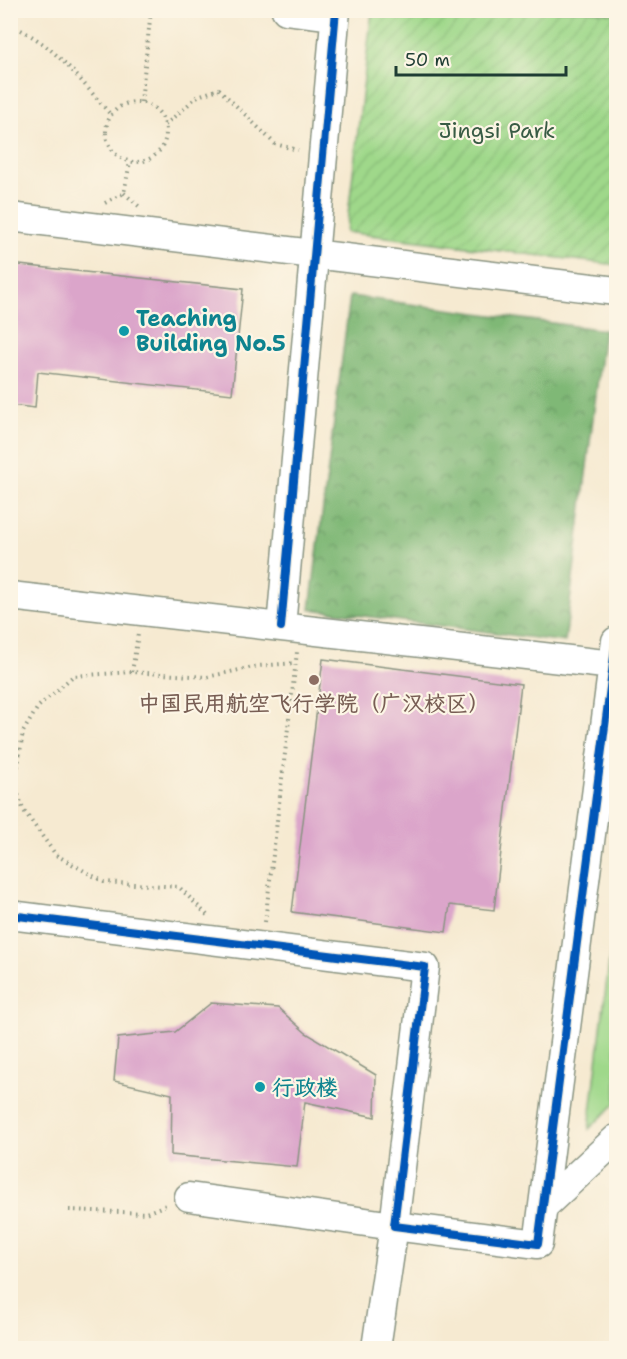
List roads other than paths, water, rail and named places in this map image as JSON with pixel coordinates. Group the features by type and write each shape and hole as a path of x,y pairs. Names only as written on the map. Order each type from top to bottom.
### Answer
{"street":[{"path":"286,10 335,13 314,254 290,628"},
{"path":"10,217 616,291"},
{"path":"10,596 290,628 615,653 545,1205 538,1244 189,1197"},
{"path":"10,915 425,967 394,1226 376,1348"},
{"path":"545,1205 616,1139"}],"place":[{"name":"Teaching Building No.5","path":"124,331"},
{"name":"中国民用航空飞行学院（广汉校区）","path":"314,680"},
{"name":"行政楼","path":"260,1087"}],"park label":[{"name":"Jingsi Park","path":"497,130"}]}
